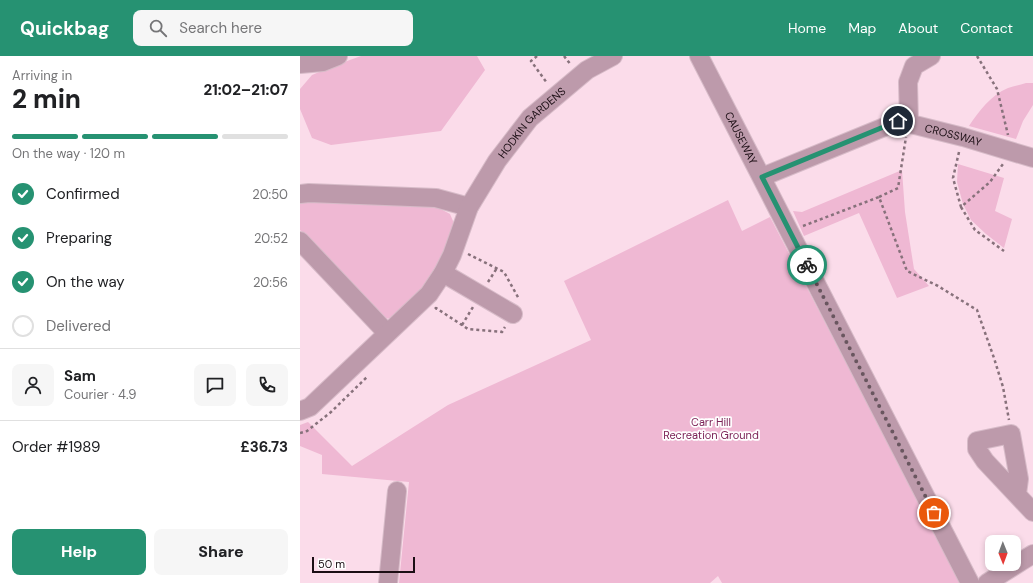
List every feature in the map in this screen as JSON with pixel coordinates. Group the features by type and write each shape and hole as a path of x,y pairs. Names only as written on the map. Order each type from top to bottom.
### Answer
{"street":[{"path":"300,64 323,62 338,56"},
{"name":"HODKIN GARDENS","path":"300,411 310,407 428,294 443,273 452,255 470,207 497,161 530,118 587,70 613,56"},
{"path":"909,123 908,82 914,66 931,56"},
{"name":"CAUSEWAY","path":"703,58 762,177 970,583"},
{"name":"CROSSWAY","path":"762,177 898,121 963,137 1033,158"},
{"path":"300,194 309,193 436,198 470,207"},
{"path":"300,241 387,333"},
{"path":"443,273 513,314"},
{"path":"388,583 397,491"},
{"path":"1017,494 1033,512"},
{"path":"987,583 1033,554"}],"path":[{"path":"537,56 531,61 547,83"},
{"path":"790,231 879,197 898,188 909,123"},
{"path":"879,197 907,271 938,286 977,310 1003,387 1010,425"},
{"path":"961,207 975,230 1004,251"},
{"path":"431,313 436,308 468,329 502,332 513,314 520,302 504,272 467,253"},
{"path":"300,433 307,431 331,412 369,375"}],"green space":[{"path":"361,56 477,56 485,70 441,131 331,145 312,138 300,109 300,89 312,75"},
{"path":"1026,83 1033,83 1033,105 1023,121 1016,139 969,126 981,109 996,95 1008,88"},
{"path":"958,164 1004,178 995,211 1012,219 1004,248 971,220 963,204 957,182"},
{"path":"902,170 905,212 914,269 929,286 897,298 859,213 804,236 793,211 802,212"},
{"name":"Carr Hill Recreation Ground","path":"728,200 742,231 770,217 961,583 722,583 718,576 710,583 399,583 409,482 322,474 322,455 300,446 300,425 308,422 352,466 448,405 591,340 564,281"},
{"path":"308,201 435,206 450,214 456,228 438,268 415,297 394,318 382,319 300,230 300,204"}],"way so far":[{"path":"807,265 934,513"}],"route":[{"path":"807,265 762,177 898,121"}]}
